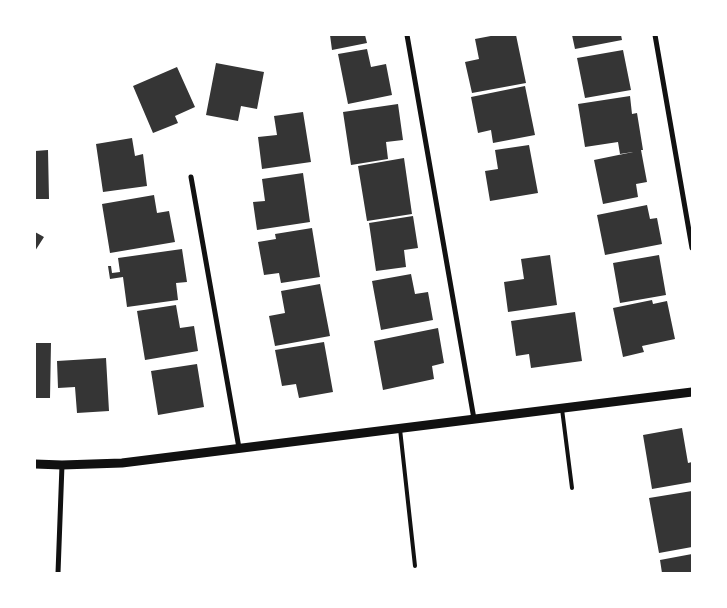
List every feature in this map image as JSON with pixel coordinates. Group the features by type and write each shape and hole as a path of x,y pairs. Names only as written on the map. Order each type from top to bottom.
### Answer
{"street":[{"path":"407,35 474,420"},
{"path":"655,35 692,248"},
{"path":"191,177 239,448"},
{"path":"35,464 62,465 122,462 692,392"},
{"path":"58,573 62,465"}],"lane":[{"path":"562,409 572,488"},
{"path":"400,429 415,566"}],"building":[{"path":"330,35 365,35 367,43 332,50"},
{"path":"496,35 516,35 526,83 472,93 465,62 479,59 475,39"},
{"path":"572,35 621,35 622,40 575,49"},
{"path":"367,49 371,67 386,64 392,95 348,104 338,54"},
{"path":"623,50 631,90 585,98 577,58"},
{"path":"216,63 264,72 257,109 241,106 238,121 206,115"},
{"path":"177,67 195,107 175,116 178,123 153,133 133,86"},
{"path":"525,86 535,135 493,143 491,130 478,133 471,97"},
{"path":"630,96 632,114 637,113 647,182 636,184 638,197 603,204 594,160 633,152 620,154 618,142 585,147 578,104"},
{"path":"398,104 403,140 386,142 388,159 351,165 343,112"},
{"path":"303,112 311,162 262,169 258,137 277,135 274,116"},
{"path":"132,138 135,156 143,154 147,186 103,192 96,144"},
{"path":"529,145 538,193 490,201 485,171 498,169 495,150"},
{"path":"48,150 49,199 35,199 35,151"},
{"path":"404,158 412,214 367,221 358,166"},
{"path":"303,173 310,222 257,230 253,202 265,201 262,179"},
{"path":"154,195 157,213 169,211 175,242 110,253 102,204"},
{"path":"647,205 650,219 657,218 662,244 605,255 597,215"},
{"path":"413,216 418,248 404,250 406,267 376,271 369,223"},
{"path":"312,228 320,277 281,283 279,273 264,275 258,242 276,239 275,234"},
{"path":"35,232 44,237 35,251"},
{"path":"182,249 187,282 176,283 178,300 127,307 123,277 110,279 108,266 111,266 112,273 120,272 118,258"},
{"path":"550,255 557,305 508,312 504,282 524,279 521,259"},
{"path":"659,255 666,295 620,303 613,263"},
{"path":"411,274 415,294 428,292 433,320 381,330 372,281"},
{"path":"320,284 330,336 275,346 269,316 285,313 281,291"},
{"path":"652,300 653,304 667,301 675,339 642,346 644,352 623,357 613,308"},
{"path":"176,305 180,328 194,326 198,351 145,360 137,311"},
{"path":"575,312 582,361 531,368 529,354 516,356 511,321"},
{"path":"438,328 444,363 432,366 434,379 383,390 374,341"},
{"path":"324,342 333,392 299,398 296,384 282,386 275,350"},
{"path":"35,343 51,343 50,398 35,398"},
{"path":"106,358 109,411 77,413 75,387 58,388 57,361"},
{"path":"197,364 204,407 158,415 151,371"},
{"path":"682,428 688,463 692,462 692,482 652,489 643,435"},
{"path":"692,491 692,547 659,553 649,498"},
{"path":"692,554 692,573 662,573 660,560"}]}
